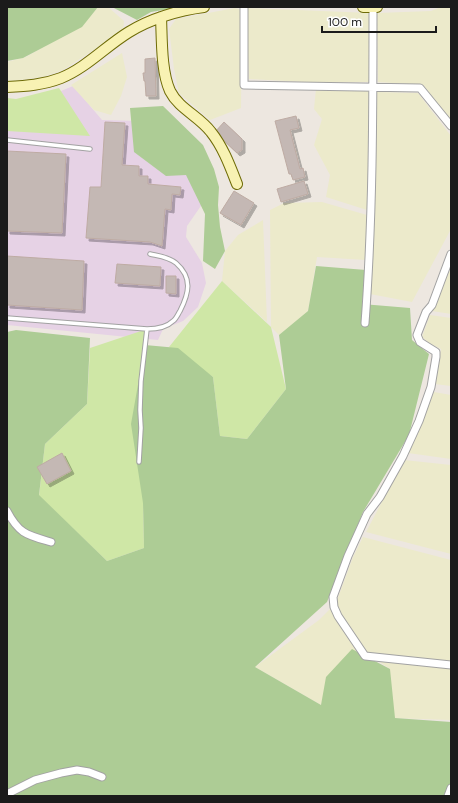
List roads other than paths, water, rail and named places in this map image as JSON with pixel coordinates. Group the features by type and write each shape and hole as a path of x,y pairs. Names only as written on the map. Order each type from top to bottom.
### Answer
{"street":[{"path":"7,87 31,86 61,78 77,70 130,32 161,18 190,8 204,7"},
{"path":"244,7 244,85 420,88 451,126"},
{"path":"363,7 377,7"},
{"path":"365,323 369,266 373,87 373,7"},
{"path":"161,18 166,77 170,91 180,106 211,131 226,156 238,184"},
{"path":"451,254 432,305 426,312 417,335 420,342 436,352 431,387 427,402 403,456 380,497 367,514 348,556 333,597 334,608 338,616 365,656 451,665"},
{"path":"7,511 14,524 22,532 51,542"},
{"path":"7,794 35,780 77,770 89,772 102,777"},
{"path":"448,796 451,788"}],"lane":[{"path":"7,140 90,149"},
{"path":"7,318 147,330 160,329 174,321 186,300 189,285 185,274 176,263 167,258 150,254"},
{"path":"138,462 141,428 141,381 147,330"}]}
